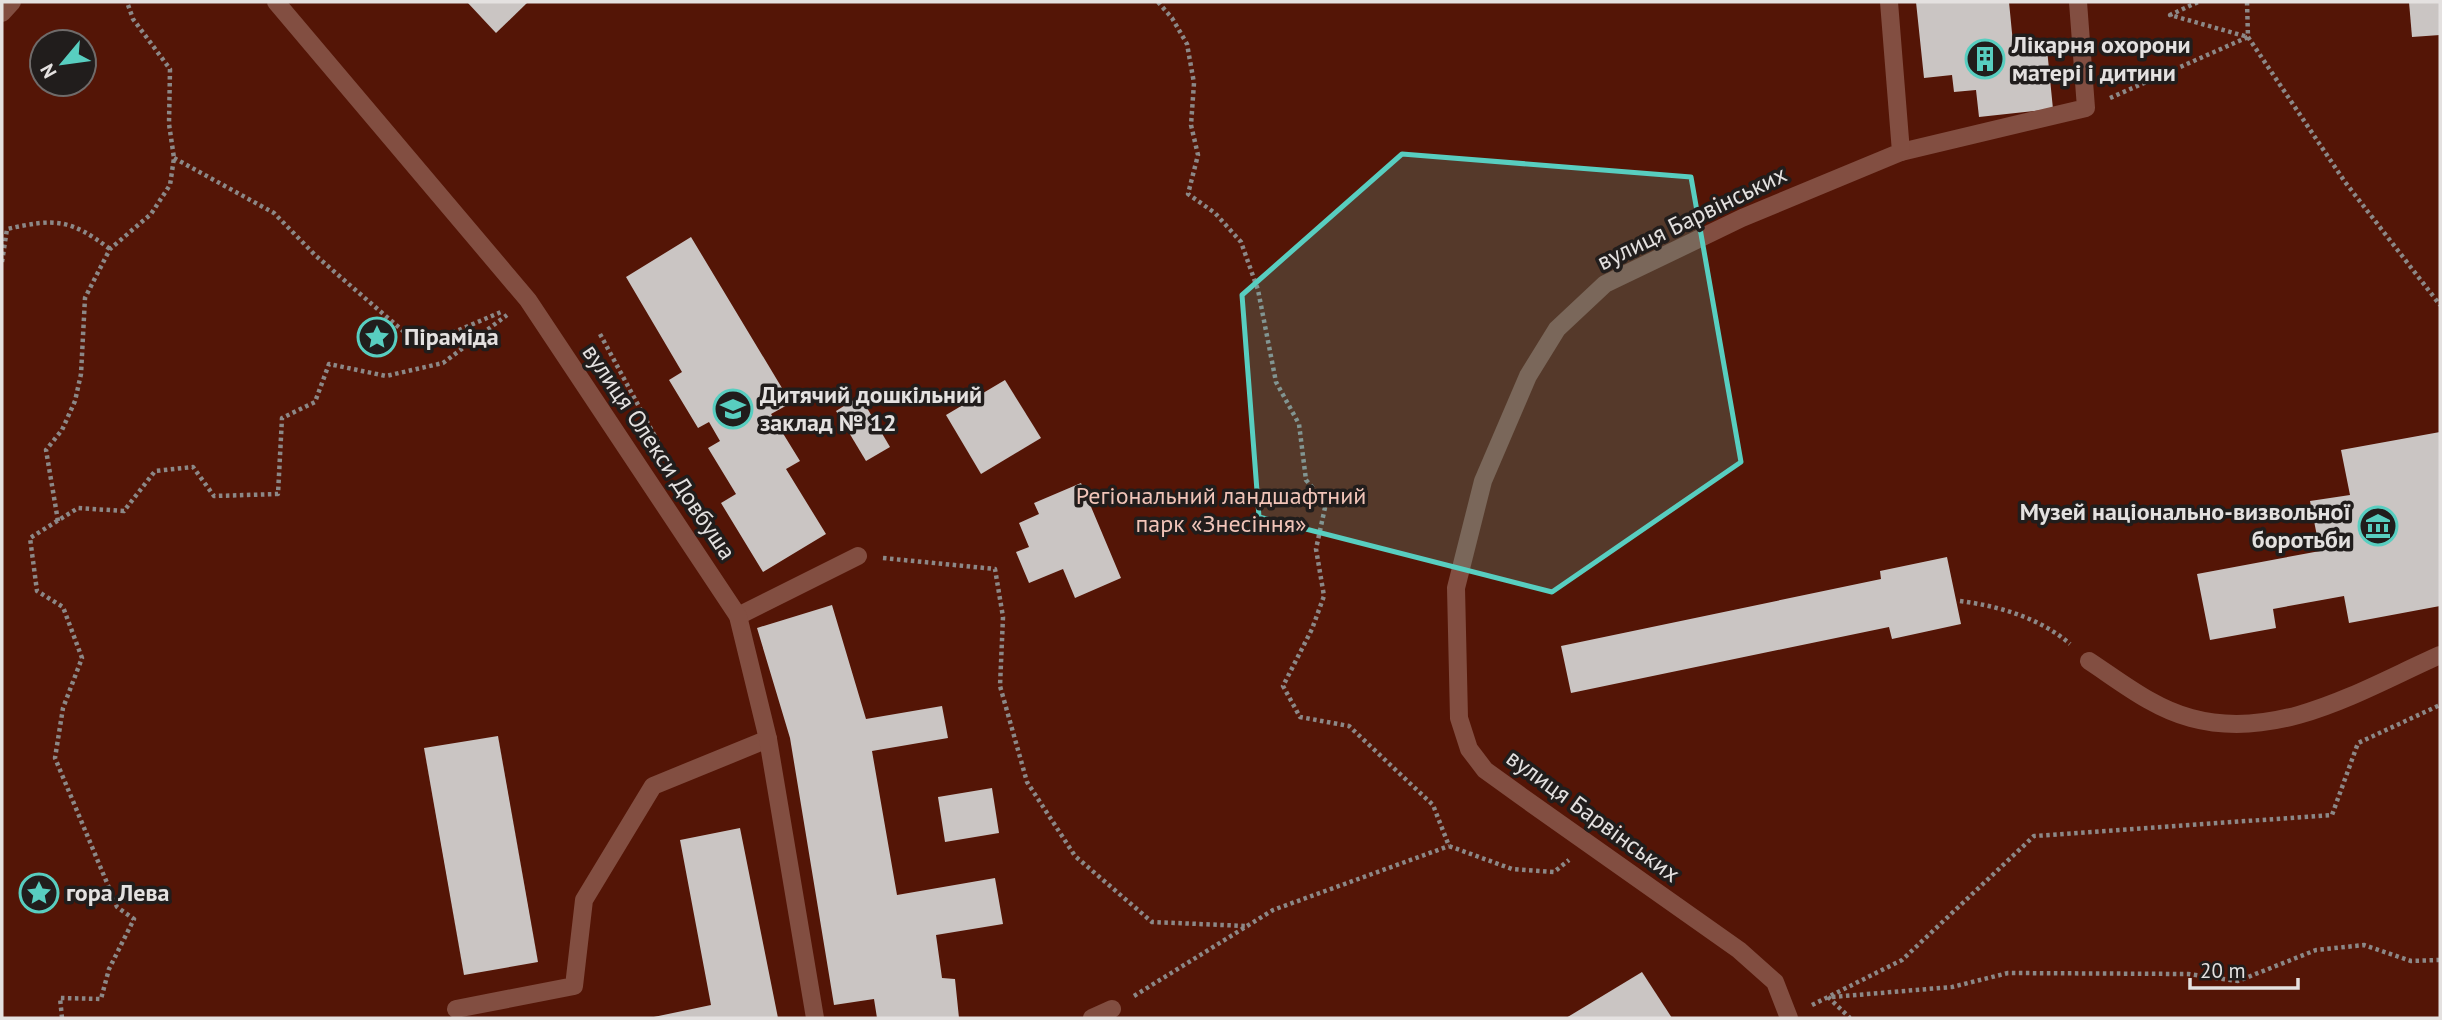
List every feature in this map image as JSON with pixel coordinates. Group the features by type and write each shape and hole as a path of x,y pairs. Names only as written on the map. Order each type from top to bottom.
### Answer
{"street":[{"path":"2,13 12,2"},
{"name":"вулиця Олекси Довбуша","path":"276,2 527,300 738,616 768,739 815,1018"},
{"path":"1889,2 1901,152"},
{"path":"2078,2 2086,108"},
{"name":"вулиця Барвінських","path":"1789,1017 1775,982 1739,950 1485,770 1469,749 1459,718 1456,588 1483,481 1528,376 1557,329 1605,284 1742,218 1901,152 2086,108"},
{"path":"738,616 858,556"},
{"path":"2089,661 2150,702 2191,718 2226,724 2267,723 2304,715 2440,655"},
{"path":"456,1009 574,986 584,900 653,786 768,739"},
{"path":"1092,1018 1112,1009"}],"path":[{"path":"58,521 46,450 62,430 75,401 81,374 85,298 110,248 151,214 170,185 174,158 169,124 170,69 133,19 127,2"},
{"path":"1158,2 1172,18 1187,44 1194,83 1191,125 1198,155 1188,194 1215,213 1241,242 1258,290 1276,382 1299,424 1306,480 1326,503 1316,549 1324,596 1312,629 1283,685 1300,717 1349,726 1396,768 1433,805 1449,846"},
{"path":"2198,2 2170,15 2248,37"},
{"path":"2247,2 2248,37 2345,182 2440,305"},
{"path":"2086,108 2248,37"},
{"path":"174,158 274,213 315,256 410,337 432,342 527,300"},
{"path":"2,262 7,229 44,220 80,227 110,248"},
{"path":"62,1018 60,998 101,999 109,969 134,919 117,907 55,758 63,708 82,658 63,607 37,591 30,538 78,509 124,511 155,471 193,467 214,496 278,494 282,418 315,402 329,364 386,376 443,363 527,300"},
{"path":"858,556 995,569 1003,617 1000,686 1020,758 1027,782 1075,856 1152,922 1246,926"},
{"path":"1960,601 1994,605 2029,619 2064,640 2089,661"},
{"path":"1789,1017 1902,960 2034,836 2332,815 2357,743 2440,705"},
{"path":"1112,1009 1273,910 1449,846 1512,869 1554,872 1588,844"},
{"path":"1828,997 1952,987 2008,973 2188,974 2238,981 2316,950 2364,945 2411,961 2440,960"},
{"path":"1828,997 1850,1018"}],"highlighted area":[{"path":"1402,154 1691,177 1741,462 1552,592 1259,517 1242,295"}],"green space":[{"name":"Регіональний ландшафтний парк «Знесіння»","path":"2,2 2440,2 2440,1018 2,1018"}],"building":[{"path":"467,2 528,2 496,33"},
{"name":"Лікарня охорони матері і дитини","path":"1916,2 2009,2 2013,43 2046,39 2053,109 1979,117 1976,90 1954,92 1952,75 1924,78"},
{"path":"2409,2 2440,2 2440,35 2412,37"},
{"name":"Дитячий дошкільний заклад № 12","path":"691,237 791,403 771,414 800,461 786,469 826,534 763,572 721,503 736,494 708,448 720,441 709,422 698,428 669,380 682,372 626,277"},
{"path":"1005,380 1041,438 981,474 946,415"},
{"path":"860,396 890,447 866,461 836,411"},
{"name":"Музей національно-визвольної боротьби","path":"2440,432 2440,606 2349,623 2344,596 2273,609 2276,628 2210,640 2197,574 2320,551 2310,501 2350,495 2341,450"},
{"path":"1081,483 1121,578 1075,598 1063,569 1029,583 1016,552 1029,547 1019,523 1039,514 1034,503"},
{"path":"1947,557 1961,624 1892,639 1889,627 1571,693 1561,646 1881,579 1880,571"},
{"path":"832,605 866,719 942,706 948,738 872,751 897,895 995,878 1003,924 936,935 942,978 955,979 959,1018 877,1018 874,999 834,1005 790,738 757,628"},
{"path":"498,736 538,962 464,975 424,748"},
{"path":"992,788 999,833 945,842 938,797"},
{"path":"740,828 778,1018 649,1018 711,1005 680,840"},
{"path":"1642,972 1672,1018 1566,1018"}],"place":[{"name":"Лікарня охорони матері і дитини","path":"1985,59"},
{"name":"Піраміда","path":"377,337"},
{"name":"Дитячий дошкільний заклад № 12","path":"733,409"},
{"name":"Музей національно-визвольної боротьби","path":"2378,526"},
{"name":"гора Лева","path":"39,893"}]}
